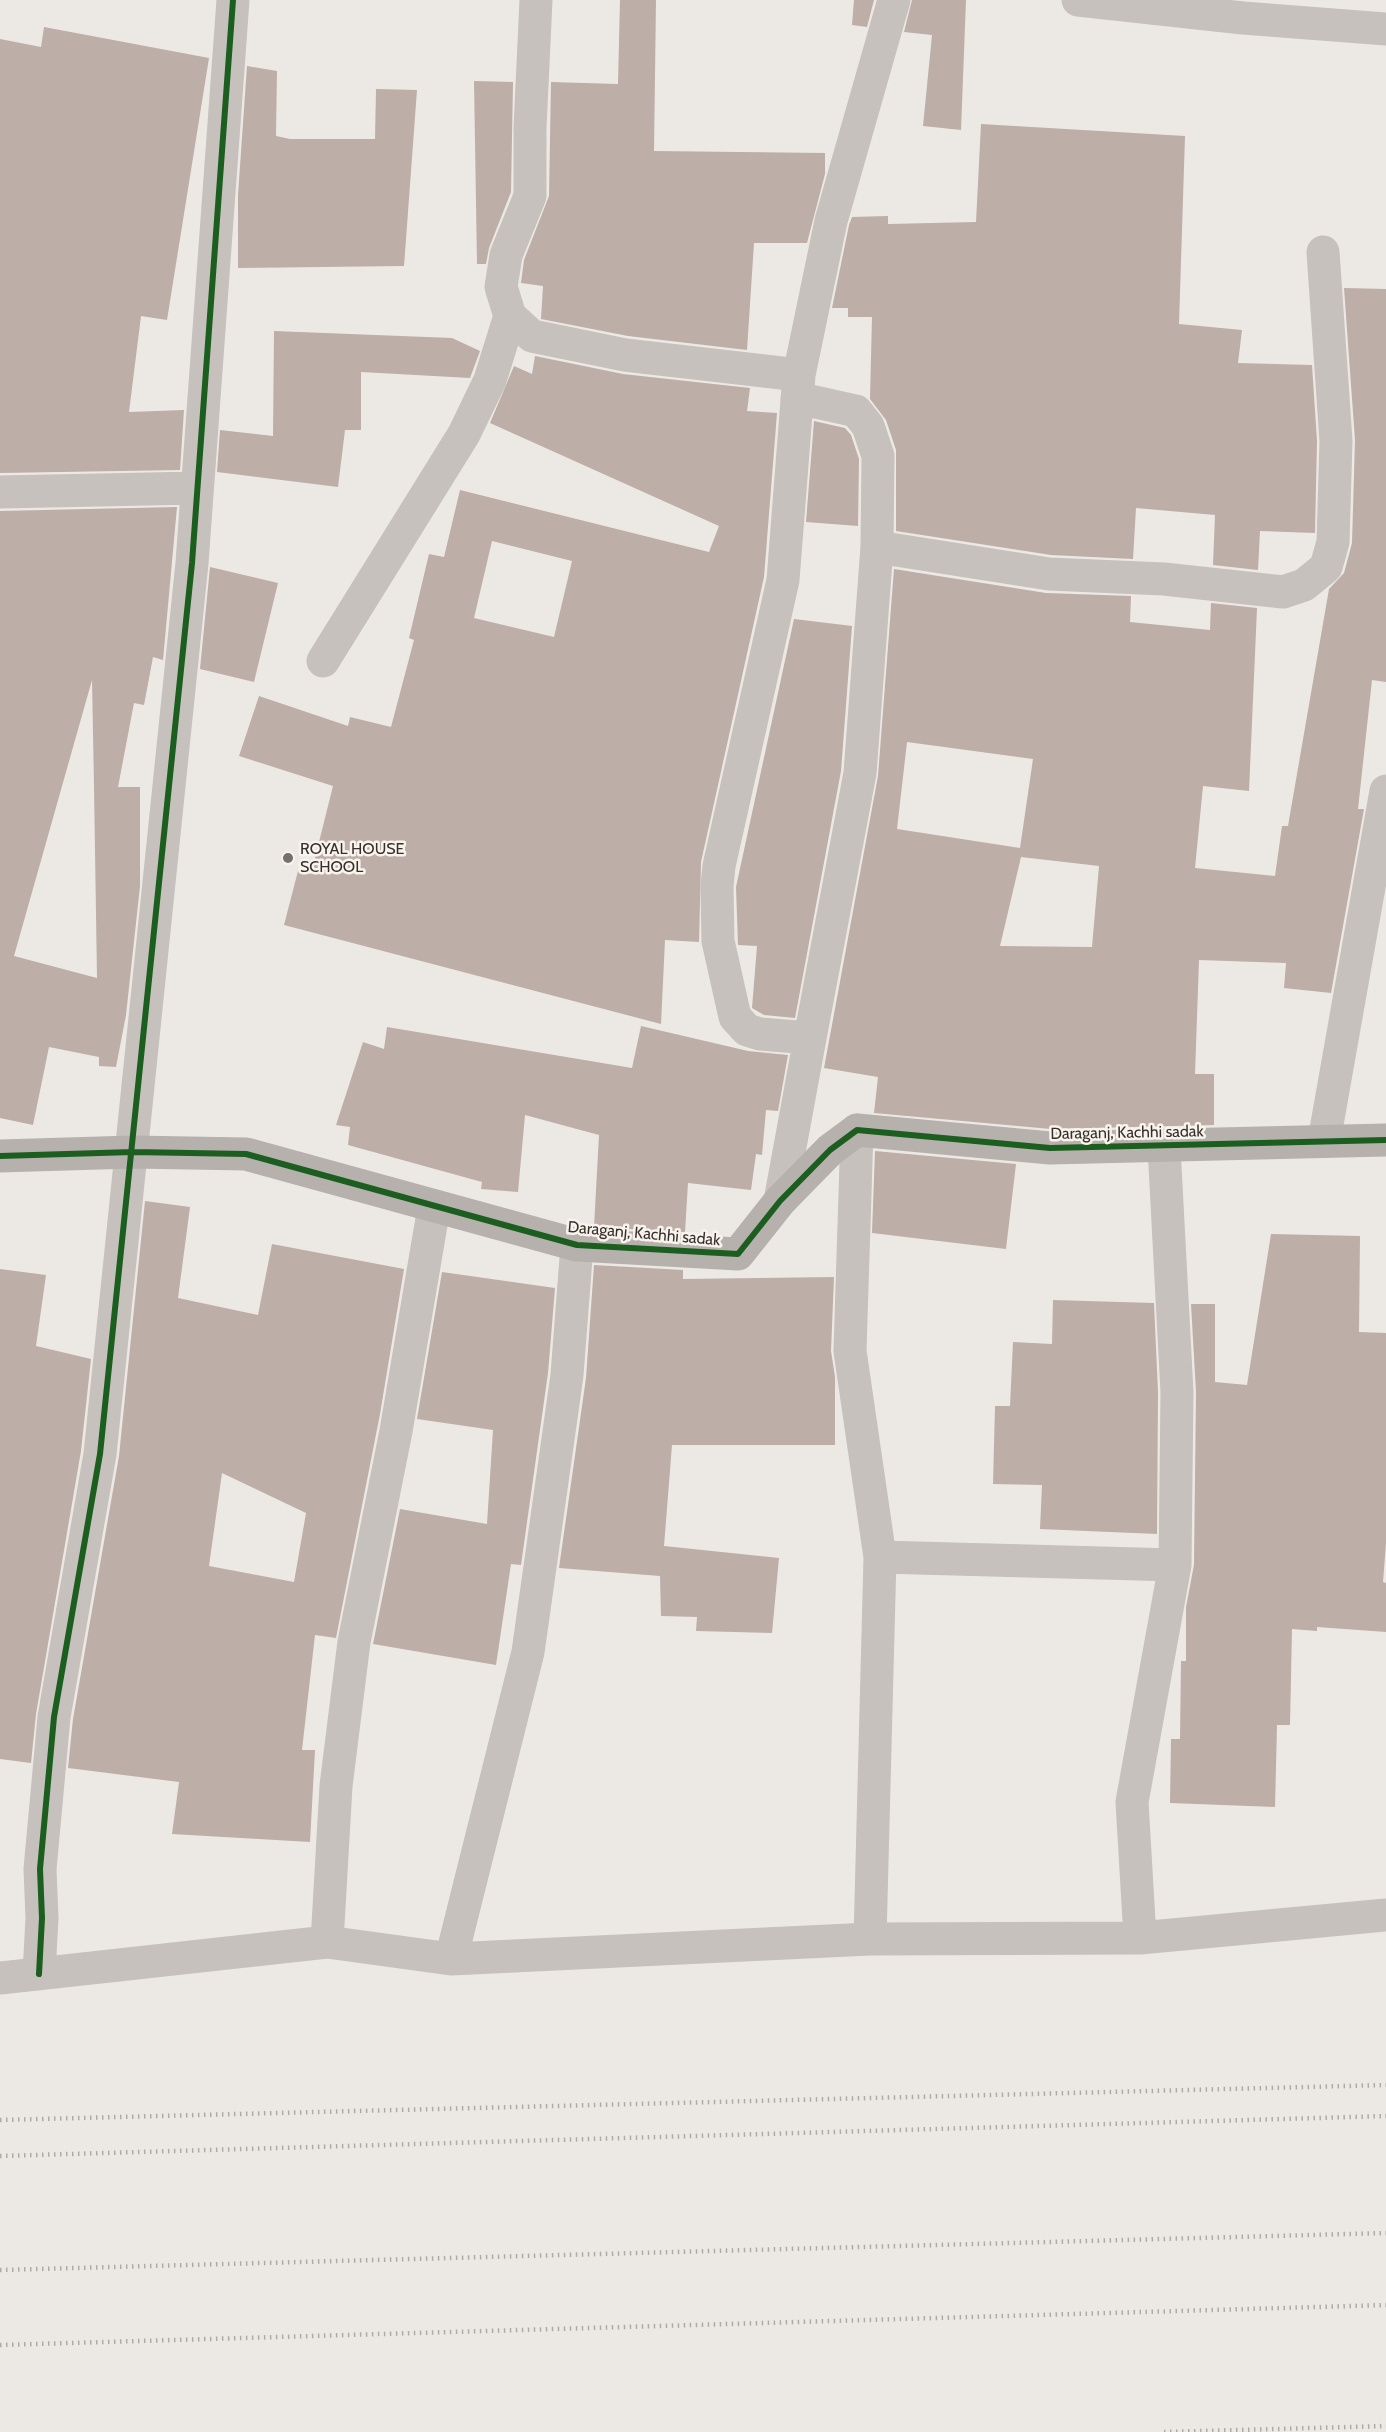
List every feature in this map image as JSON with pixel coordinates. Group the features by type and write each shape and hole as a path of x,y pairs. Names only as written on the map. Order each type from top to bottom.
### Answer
{"street":[{"path":"39,1974 42,1918 40,1869 54,1717 100,1454 191,575 233,0"},
{"path":"536,0 530,128 530,196 506,255 501,287 510,316 532,336 798,387 856,411 868,426 878,456 878,547 860,773 780,1202"},
{"path":"810,1038 760,1034 747,1030 735,1017 718,941 719,866 783,580 798,387 831,221 894,0"},
{"path":"1078,0 1243,18 1386,29"},
{"path":"878,547 1049,574 1164,579 1283,592 1304,585 1326,567 1333,542 1336,441 1323,252"},
{"path":"323,661 464,434 490,380 510,316"},
{"path":"0,492 197,488"},
{"path":"1324,1141 1386,790"},
{"path":"857,1130 850,1351 880,1557 870,1939"},
{"name":"Daraganj, Kachhi sadak","path":"0,1156 133,1152 246,1154 577,1245 738,1254 780,1202 830,1150 857,1130 1050,1148 1386,1140"},
{"path":"1140,1938 1132,1802 1175,1565 1177,1392 1164,1147"},
{"path":"327,1942 336,1786 354,1641 396,1431 434,1207"},
{"path":"451,1959 528,1652 567,1375 577,1245"},
{"path":"880,1557 1175,1565"},
{"path":"0,1978 327,1942 451,1959 870,1939 1140,1938 1386,1915"}],"building":[{"path":"620,0 656,0 654,151 825,153 825,174 807,243 754,243 747,350 628,336 541,319 543,286 521,283 524,260 549,196 551,82 618,84"},
{"path":"854,0 874,0 867,27 852,25"},
{"path":"912,0 966,0 961,130 923,126 932,35 904,32"},
{"path":"44,27 209,58 167,320 141,316 129,412 184,410 180,470 0,473 0,39 41,47"},
{"path":"247,66 277,71 276,136 290,139 375,139 376,89 417,90 404,266 238,268 238,195"},
{"path":"474,81 513,82 511,192 489,248 486,264 477,264"},
{"path":"981,124 1185,136 1179,324 1242,330 1238,363 1312,365 1317,441 1315,533 1260,531 1258,570 1213,565 1215,515 1136,508 1133,559 1051,555 896,531 896,450 886,420 870,399 872,317 848,317 848,308 832,308 849,225 852,217 888,216 888,224 976,222"},
{"path":"1344,288 1386,289 1386,682 1372,680 1358,809 1364,809 1331,993 1284,988 1286,963 1199,960 1195,1074 1214,1074 1214,1125 1051,1129 874,1113 878,1077 824,1068 878,776 894,569 1046,593 1131,596 1130,622 1210,630 1211,603 1257,608 1249,791 1203,786 1195,868 1275,876 1282,826 1288,826 1329,589 1344,573 1352,543 1355,440","holes":["907,742 1033,759 1020,848 897,829","1021,857 1099,866 1092,947 1000,946"]},
{"path":"274,331 452,338 480,351 470,378 361,372 361,430 345,430 338,487 217,472 220,430 273,436"},
{"path":"535,356 623,374 750,388 747,411 777,413 764,577 701,862 699,942 665,940 661,1024 284,925 298,871 311,874 333,786 239,756 259,696 348,726 350,717 391,727 414,640 409,638 429,554 444,557 460,490 709,552 719,526 490,423 514,366 532,374","holes":["492,541 572,561 554,637 474,618"]},
{"path":"814,421 845,428 851,435 859,459 858,526 806,522"},
{"path":"177,507 163,660 153,657 144,705 134,703 118,787 140,787 140,886 126,1015 116,1067 99,1066 99,1057 49,1047 33,1125 0,1118 0,511","holes":["92,680 97,978 14,956"]},
{"path":"210,567 278,583 254,682 200,669"},
{"path":"794,619 852,626 841,771 795,1018 764,1015 752,1008 757,946 738,945 736,887"},
{"path":"641,1026 748,1051 788,1055 778,1111 766,1110 762,1155 756,1154 751,1190 688,1183 685,1232 594,1227 599,1135 525,1115 518,1192 481,1189 482,1182 348,1145 350,1127 336,1125 363,1042 384,1049 387,1027 632,1068"},
{"path":"875,1151 1016,1164 1006,1249 872,1233"},
{"path":"145,1201 190,1207 178,1298 258,1315 272,1244 404,1269 380,1414 336,1638 315,1635 302,1750 315,1750 310,1842 172,1834 179,1782 68,1768 73,1719 119,1456","holes":["222,1473 306,1513 294,1582 209,1566"]},
{"path":"1271,1234 1360,1236 1359,1332 1386,1333 1386,1543 1383,1582 1386,1583 1386,1632 1317,1627 1317,1631 1292,1629 1290,1725 1277,1725 1275,1807 1170,1803 1171,1739 1180,1739 1181,1661 1186,1661 1186,1607 1194,1565 1196,1392 1191,1304 1215,1304 1215,1382 1247,1385"},
{"path":"594,1265 683,1270 683,1279 834,1277 831,1351 835,1377 835,1445 672,1445 664,1546 779,1558 772,1633 696,1631 697,1617 661,1616 660,1576 559,1568 586,1378"},
{"path":"0,1269 46,1275 36,1346 91,1359 81,1451 36,1714 31,1763 0,1759"},
{"path":"442,1272 555,1288 548,1373 521,1565 511,1564 496,1665 373,1644 400,1509 487,1524 493,1430 417,1419"},
{"path":"1053,1300 1154,1303 1158,1392 1157,1534 1040,1529 1042,1485 993,1484 995,1406 1010,1406 1013,1342 1052,1344"}],"railway":[{"path":"0,2120 1386,2085"},
{"path":"0,2156 1386,2116"},
{"path":"0,2270 1386,2233"},
{"path":"0,2345 1386,2305"},
{"path":"1164,2432 1386,2426"}],"cycle path":[{"path":"39,1974 42,1918 40,1869 54,1717 100,1454 192,563 233,0"},
{"path":"0,1156 133,1152 246,1154 577,1245 738,1254 780,1201 830,1150 857,1130 1050,1148 1386,1140"}],"place":[{"name":"ROYAL HOUSE SCHOOL","path":"288,858"}]}
